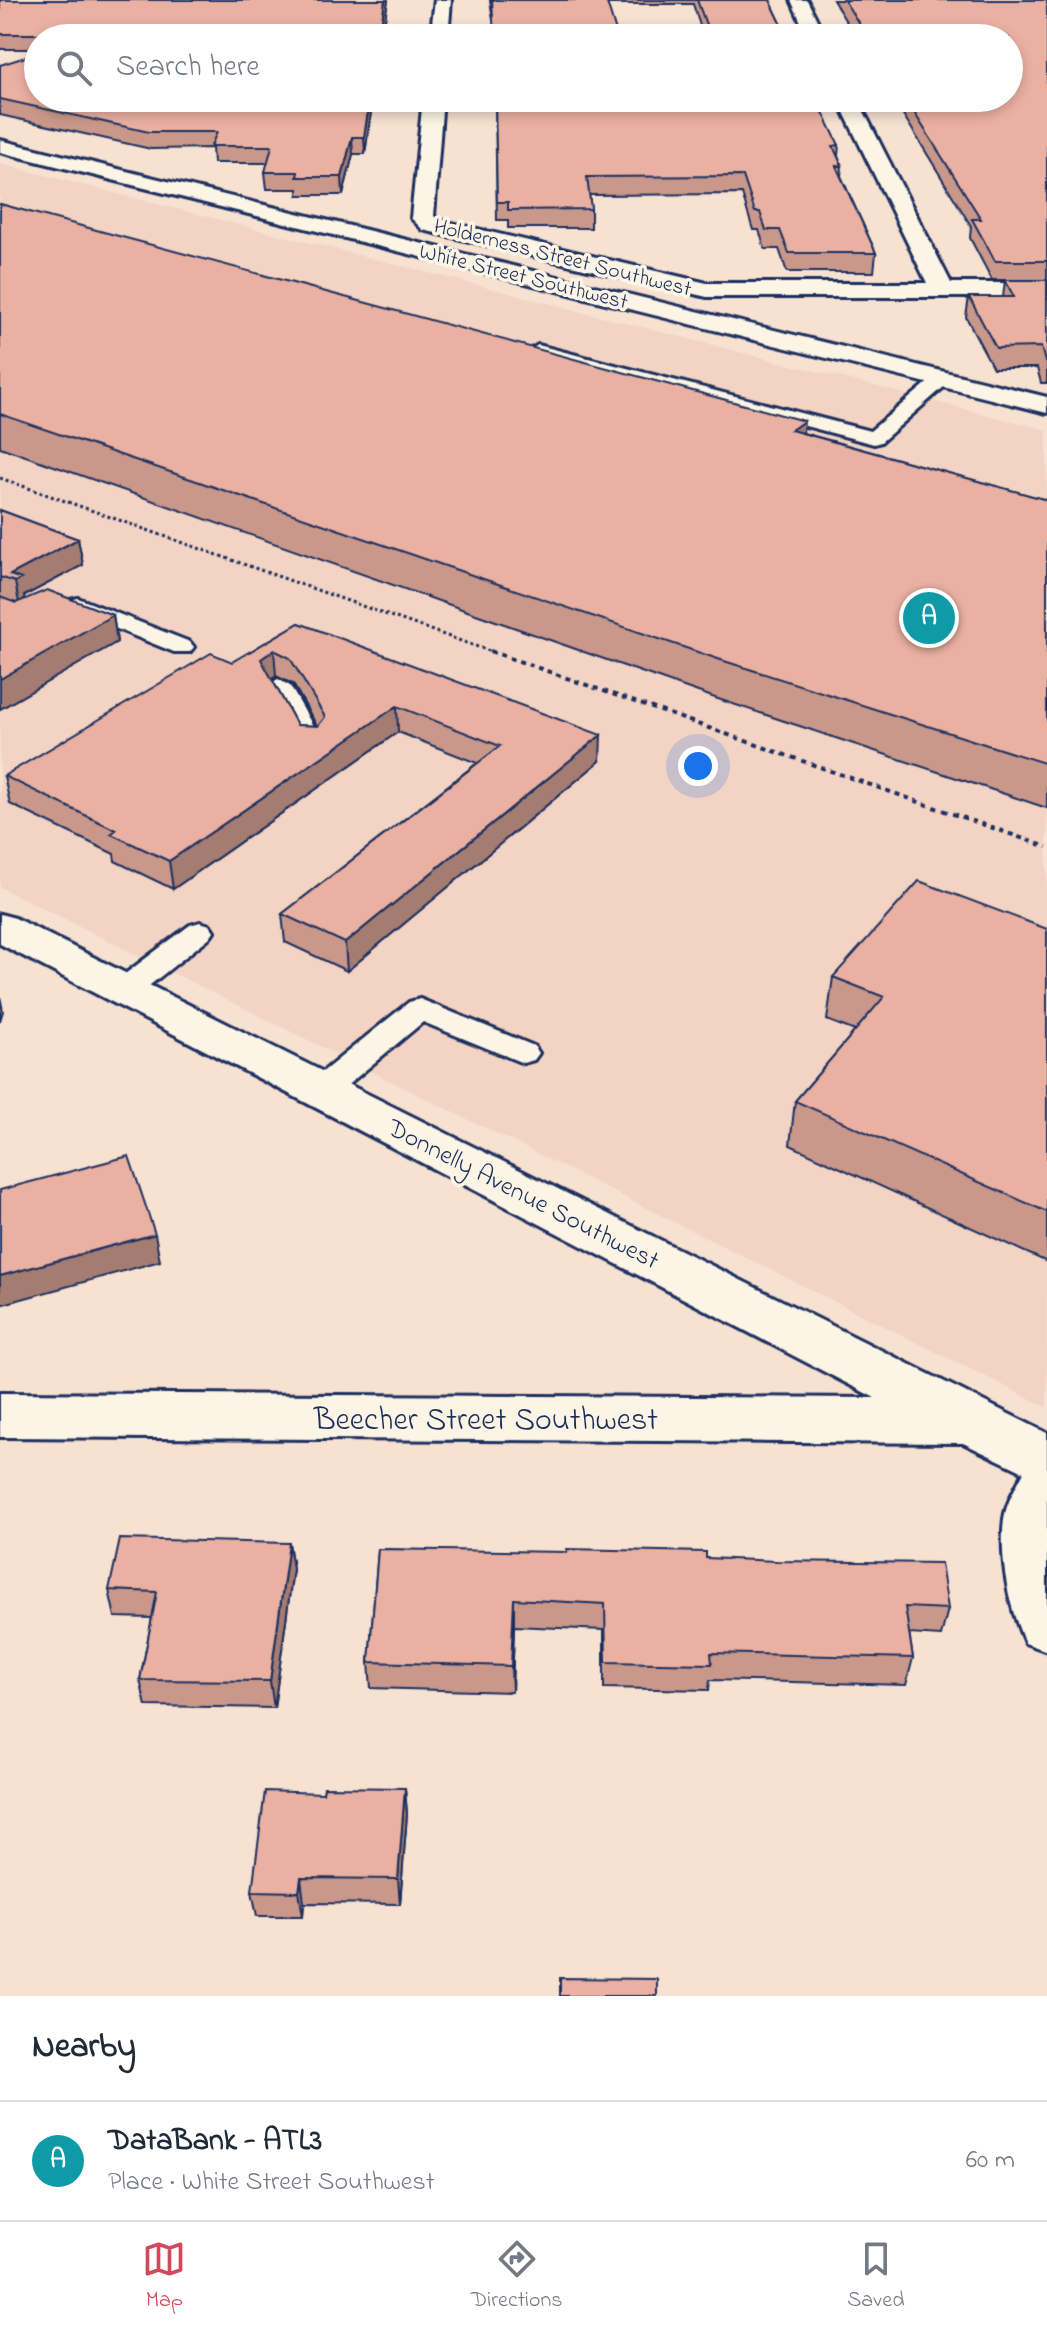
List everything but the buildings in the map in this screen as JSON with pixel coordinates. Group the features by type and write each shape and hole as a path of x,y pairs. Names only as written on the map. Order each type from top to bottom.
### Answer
{"street":[{"path":"440,24 443,0"},
{"path":"799,0 810,24"},
{"name":"Holderness Street Southwest","path":"432,112 423,222 692,289 943,291"},
{"path":"854,112 943,291 1047,290"},
{"name":"White Street Southwest","path":"0,146 1047,405"},
{"name":"Donnelly Avenue Southwest","path":"0,927 1047,1460"},
{"name":"Beecher Street Southwest","path":"0,1415 973,1421"},
{"path":"1047,1483 1033,1517 1036,1573 1047,1624"}],"lane":[{"path":"520,345 874,438 944,379"},
{"path":"49,606 63,599 182,647"},
{"path":"278,686 311,745"},
{"path":"124,990 200,931"},
{"path":"321,1090 420,1009 523,1053"}],"path":[{"path":"0,478 1047,847"}],"shaded area":[{"path":"0,164 1047,430 1047,1407 0,887"}],"place":[{"name":"DataBank - ATL3","path":"929,618"}]}
